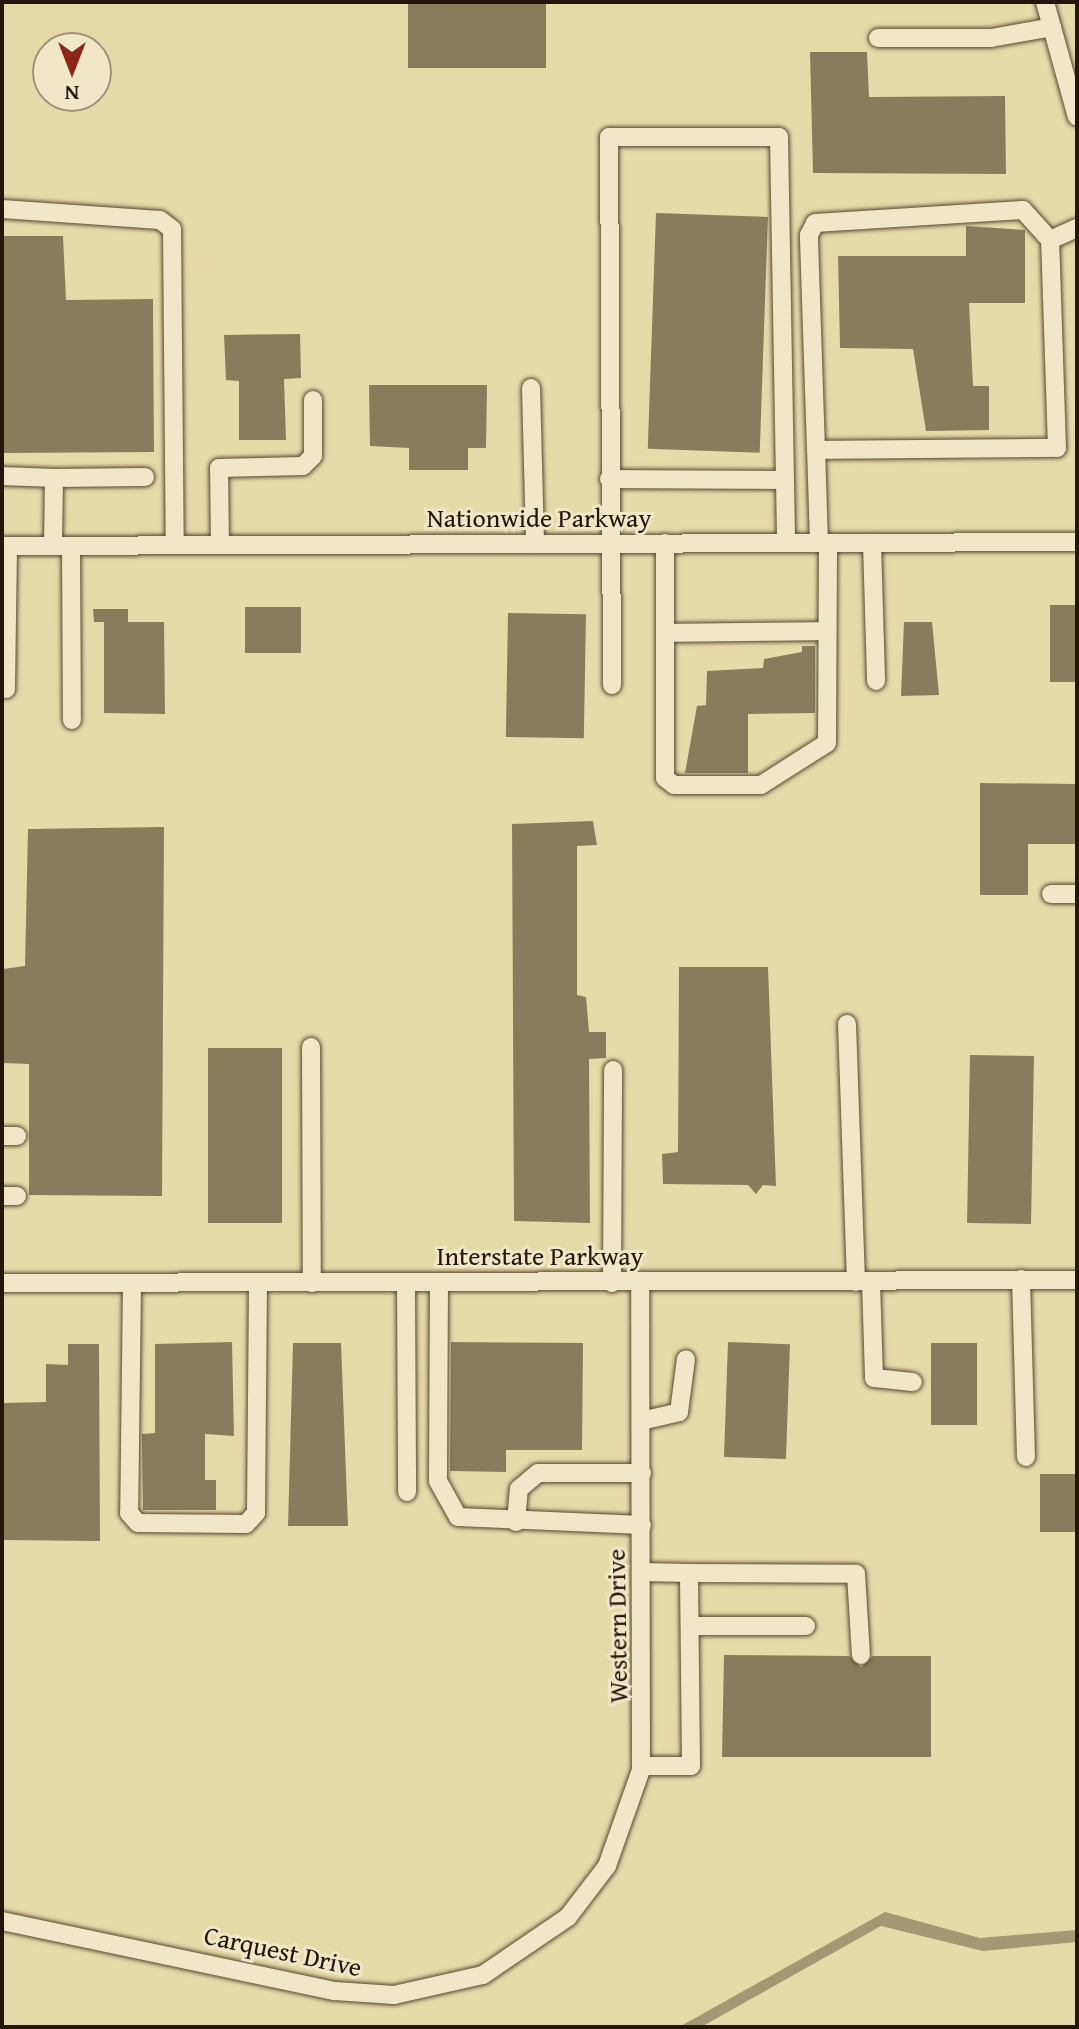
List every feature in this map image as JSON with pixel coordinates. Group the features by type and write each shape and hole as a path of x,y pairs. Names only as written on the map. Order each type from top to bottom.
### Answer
{"street":[{"path":"1045,2 1072,81 1077,117"},
{"path":"878,38 991,38 1052,27"},
{"path":"612,685 609,137 779,137 786,543"},
{"path":"2,209 160,220 172,229 175,545"},
{"path":"665,543 665,778 674,785 761,785 827,743 824,543 816,450 809,235 815,223 1023,210 1050,240 1057,448 816,450"},
{"path":"1050,240 1077,228"},
{"path":"531,388 535,544"},
{"path":"220,545 219,468 303,466 313,456 313,400"},
{"path":"2,476 145,477"},
{"path":"54,478 62,546 72,720"},
{"path":"609,479 783,480"},
{"name":"Nationwide Parkway","path":"5,546 1077,542"},
{"path":"872,543 876,681"},
{"path":"5,546 6,689"},
{"path":"665,633 827,631"},
{"path":"1051,894 1077,894"},
{"path":"847,1024 863,1282 874,1378 913,1382"},
{"path":"311,1047 312,1283"},
{"path":"612,1283 613,1070"},
{"path":"1021,1279 1026,1457"},
{"name":"Interstate Parkway","path":"2,1283 1077,1280"},
{"path":"406,1282 407,1492"},
{"path":"132,1283 129,1513 138,1523 246,1524 256,1513 258,1283"},
{"path":"439,1283 438,1481 458,1517 516,1522 642,1525"},
{"name":"Western Drive","path":"544,1938 607,1866 641,1766 643,1572 640,1283"},
{"path":"641,1421 679,1412 686,1359"},
{"path":"516,1522 519,1489 538,1473 642,1473"},
{"path":"643,1572 856,1574 861,1655"},
{"path":"641,1766 691,1766 689,1573"},
{"path":"690,1626 806,1626"},
{"name":"Carquest Drive","path":"2,1921 366,1995 452,1986 544,1938"}],"shaded area":[{"path":"885,1912 980,1938 1077,1930 1077,1942 983,1951 881,1926 701,2027 679,2027"}],"building":[{"path":"408,2 546,2 546,68 408,68"},
{"path":"810,52 867,52 869,97 1005,96 1006,174 813,173"},
{"path":"656,213 768,217 760,453 648,449"},
{"path":"966,226 1025,230 1025,303 969,303 973,386 989,386 989,430 926,431 913,349 840,348 838,256 966,256"},
{"path":"2,236 63,236 66,300 153,299 154,452 2,453"},
{"path":"300,334 301,378 284,379 286,440 239,440 239,381 226,380 224,335"},
{"path":"369,385 487,385 486,448 468,448 468,470 409,470 409,448 370,446"},
{"path":"1050,605 1077,605 1077,682 1050,682"},
{"path":"245,607 301,607 301,653 245,653"},
{"path":"93,609 128,609 128,622 164,622 165,714 104,713 104,622 94,622"},
{"path":"508,613 586,614 584,738 506,737"},
{"path":"904,622 932,622 939,695 901,696"},
{"path":"802,646 815,646 815,713 748,714 748,773 685,773 697,706 706,705 707,671 763,668 764,659 802,652"},
{"path":"980,783 1077,784 1077,844 1028,844 1028,895 980,895"},
{"path":"593,821 597,845 577,846 577,995 586,997 589,1032 606,1032 606,1058 589,1059 590,1223 514,1221 512,824"},
{"path":"164,827 162,1196 29,1195 29,1064 3,1063 3,969 25,966 28,829"},
{"path":"679,967 768,967 776,1186 763,1185 756,1194 748,1185 663,1184 662,1154 678,1152"},
{"path":"208,1048 282,1048 282,1223 208,1223"},
{"path":"970,1055 1034,1056 1031,1224 967,1223"},
{"path":"232,1342 234,1436 205,1434 205,1480 216,1480 216,1510 143,1510 142,1434 155,1433 155,1344"},
{"path":"451,1342 583,1343 582,1450 506,1450 506,1472 450,1471"},
{"path":"728,1342 790,1344 786,1459 724,1457"},
{"path":"293,1343 341,1343 348,1526 288,1526"},
{"path":"931,1343 977,1343 977,1425 931,1425"},
{"path":"68,1344 99,1344 100,1541 2,1540 2,1403 46,1402 46,1364 68,1365"},
{"path":"1040,1474 1077,1474 1077,1532 1040,1532"},
{"path":"724,1655 849,1656 861,1667 873,1656 931,1656 931,1757 722,1757"}]}
